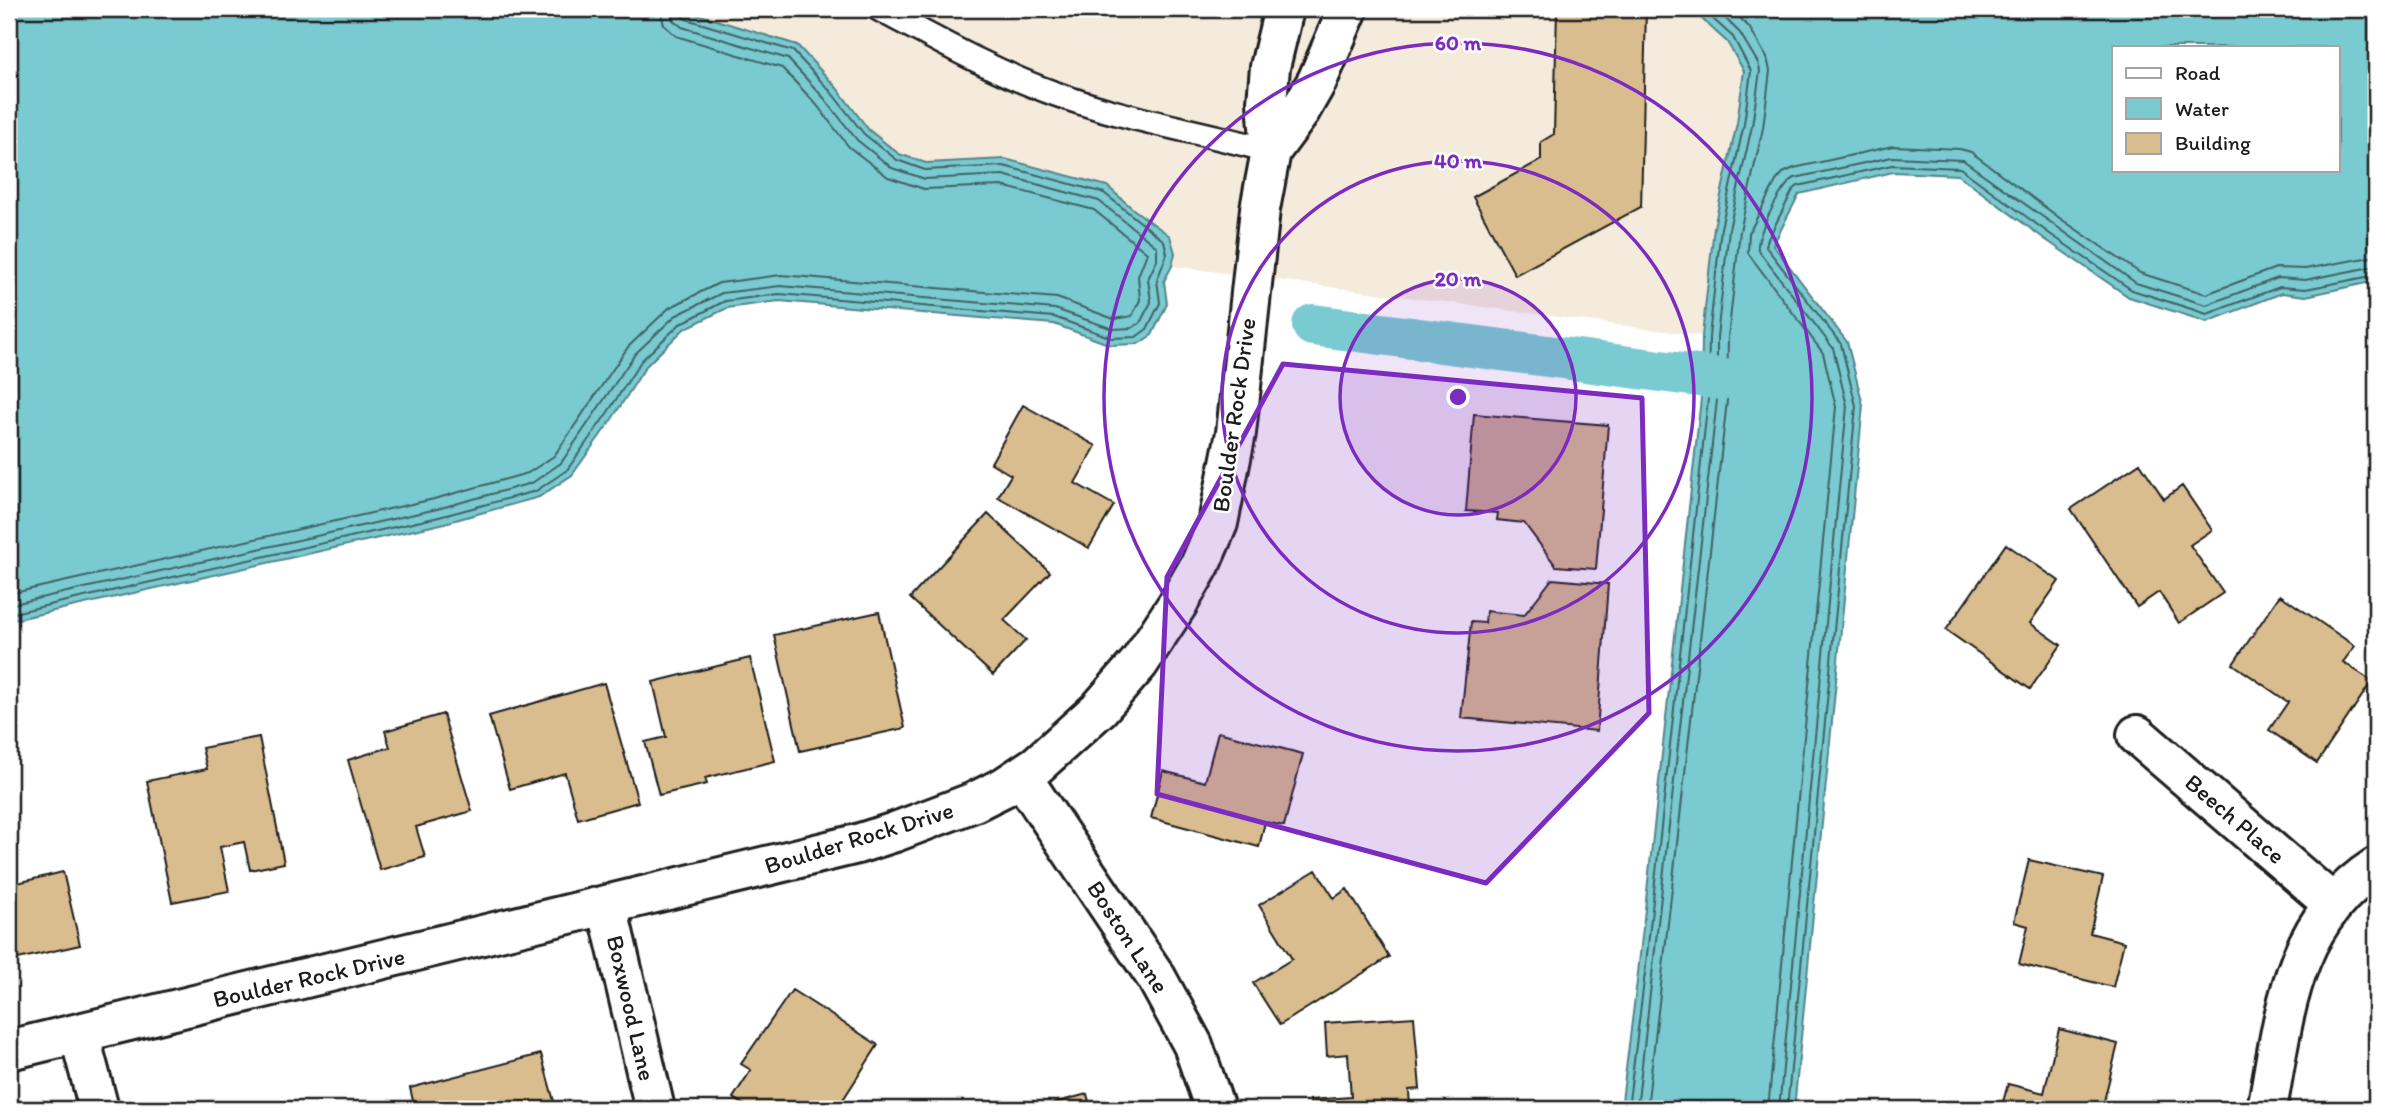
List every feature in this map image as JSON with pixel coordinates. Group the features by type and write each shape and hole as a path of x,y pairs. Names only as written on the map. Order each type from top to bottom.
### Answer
{"street":[{"name":"Boulder Rock Drive","path":"9,1050 820,854 895,832 974,802 1021,776 1075,733 1139,663 1177,605 1211,543 1225,498 1236,433 1261,209 1271,151 1267,102 1270,67 1284,9"},
{"name":"Boulder Rock Drive","path":"1271,151 1297,116 1317,81 1348,9"},
{"name":"Beech Place","path":"2137,735 2333,904"},
{"name":"Boston Lane","path":"1021,776 1156,977 1193,1045 1215,1109"},
{"path":"2267,1109 2293,981 2302,953 2316,926 2333,904 2376,867"},
{"name":"Boxwood Lane","path":"607,906 655,1109"},
{"path":"79,1033 99,1109"}],"lane":[{"path":"879,9 994,69 1053,93 1271,151"}],"highlighted area":[{"path":"1283,364 1642,398 1649,713 1486,883 1157,794 1167,577"}],"shaded area":[{"path":"681,9 1691,9 1727,42 1744,71 1737,123 1714,227 1702,336 1172,266 1175,253 1107,186 1005,159 926,163 899,154 869,130 836,87 797,45"}],"water":[{"path":"9,9 681,9 797,45 836,87 869,130 899,154 926,163 1005,159 1107,186 1170,236 1175,253 1164,281 1167,304 1152,335 1138,344 1111,345 1054,324 779,301 727,308 684,329 646,366 572,475 539,497 441,524 9,621"},
{"path":"1691,9 2376,9 2376,281 2306,296 2282,293 2207,322 2129,297 1958,175 1893,172 1799,194 1773,245 1847,342 1863,405 1794,1109 1621,1109 1701,398 1702,336 1714,227 1737,123 1744,71 1727,42"}],"building":[{"path":"1557,9 1646,9 1641,207 1515,275 1473,197 1541,160 1541,142 1554,134"},
{"path":"1023,405 1096,446 1075,483 1114,505 1089,548 998,497 1011,475 991,463"},
{"path":"1474,414 1608,425 1596,569 1556,566 1524,523 1497,520 1498,513 1466,511"},
{"path":"2140,463 2164,499 2182,486 2212,530 2190,545 2223,593 2179,623 2159,592 2137,607 2071,509"},
{"path":"988,514 1050,572 1004,620 1026,640 993,675 910,598"},
{"path":"2006,544 2059,581 2030,623 2061,645 2030,689 1946,630"},
{"path":"1552,579 1608,584 1597,731 1461,718 1471,622 1485,623 1486,611 1524,615"},
{"path":"2280,595 2355,646 2343,662 2372,681 2317,763 2269,730 2288,702 2233,664"},
{"path":"879,612 905,728 800,751 774,635"},
{"path":"750,658 775,761 705,778 707,784 659,795 645,742 666,737 653,682"},
{"path":"604,683 638,802 578,819 565,773 510,789 489,716"},
{"path":"443,714 472,811 416,827 425,857 380,870 348,760 390,747 385,731"},
{"path":"1218,732 1303,754 1284,826 1265,822 1259,847 1151,818 1163,771 1205,782"},
{"path":"259,737 284,863 250,870 244,842 220,847 229,891 172,902 147,781 207,769 202,748"},
{"path":"2029,860 2103,877 2090,933 2124,942 2113,987 2019,964 2028,926 2014,922"},
{"path":"1316,870 1334,898 1347,889 1389,957 1280,1025 1253,983 1292,959 1259,905"},
{"path":"63,872 80,945 9,961 9,885"},
{"path":"792,990 878,1045 837,1109 751,1109 733,1098 751,1070 741,1064"},
{"path":"1414,1017 1420,1089 1409,1090 1410,1109 1311,1109 1310,1100 1351,1097 1348,1054 1327,1056 1325,1023"},
{"path":"2059,1029 2118,1044 2102,1109 2001,1109 2008,1084 2044,1093"},
{"path":"541,1054 555,1105 538,1109 415,1109 410,1088"},
{"path":"1087,1094 1091,1109 1032,1109"}],"waterway":[{"path":"1313,325 1721,379"}]}
